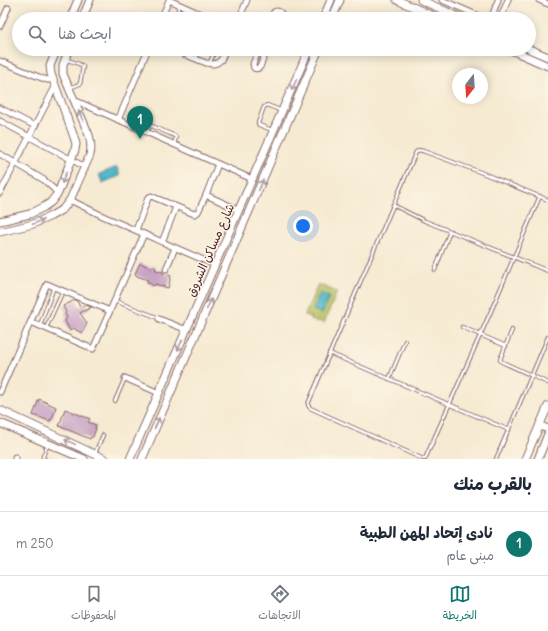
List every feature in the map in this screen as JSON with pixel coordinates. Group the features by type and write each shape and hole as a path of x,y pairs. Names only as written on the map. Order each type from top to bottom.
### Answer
{"street":[{"path":"73,12 78,0"},
{"path":"85,12 90,0"},
{"path":"164,12 169,0 193,12"},
{"path":"242,12 247,0"},
{"path":"326,12 331,0"},
{"path":"335,12 340,0"},
{"path":"397,0 424,12"},
{"path":"421,0 448,12"},
{"path":"442,0 470,12"},
{"path":"494,12 498,0"},
{"path":"503,12 508,0"},
{"path":"0,26 8,8"},
{"path":"536,52 548,58"},
{"path":"0,221 30,214 38,211 51,202 58,193 76,147 50,72 50,66 54,56"},
{"path":"0,232 33,224 63,209 70,200 90,155 91,143 89,135 63,75 62,65 66,56"},
{"path":"118,120 145,56"},
{"path":"189,56 209,64 217,63 223,56"},
{"path":"256,56 253,64 253,67 256,69 260,67 264,56"},
{"name":"شارع مساكن الشروق","path":"131,456 307,56"},
{"name":"شارع مساكن الشروق","path":"142,458 316,56"},
{"path":"525,56 548,66"},
{"path":"0,61 48,80 63,75"},
{"path":"0,193 55,87"},
{"path":"74,100 252,179"},
{"path":"0,108 35,126"},
{"path":"0,121 85,167"},
{"path":"0,154 44,180 58,193"},
{"path":"136,230 150,196 192,214 196,214 206,195 218,164"},
{"path":"206,195 239,210"},
{"path":"70,200 215,265"},
{"path":"162,242 176,207"},
{"path":"31,322 93,349 144,234"},
{"path":"227,237 231,241 237,240"},
{"path":"166,269 175,248"},
{"path":"223,248 228,248 232,252"},
{"path":"0,392 47,284 110,311"},
{"path":"159,319 186,330"},
{"path":"125,378 159,393"},
{"path":"525,459 548,406"},
{"path":"79,458 1,423 0,418 3,412 105,459"},
{"path":"540,424 548,429"},
{"path":"538,459 548,434"},
{"path":"534,438 545,442"},
{"path":"131,456 142,458"}],"lane":[{"path":"177,12 180,5"},
{"path":"209,64 213,56"},
{"path":"64,59 83,66 80,84 69,88"},
{"path":"274,131 258,124 264,107 267,105 282,112"},
{"path":"147,133 151,126 164,131 176,136 174,144"},
{"path":"540,196 450,405 424,459 308,406 329,353 417,151 421,150 480,172 540,196 548,200"},
{"path":"393,205 425,221 548,271"},
{"path":"435,270 450,231"},
{"path":"40,326 54,287"},
{"path":"46,328 63,291"},
{"path":"114,301 159,319"},
{"path":"462,327 506,346"},
{"path":"512,330 500,360 548,383"},
{"path":"496,459 548,337"},
{"path":"389,378 405,341"},
{"path":"329,353 509,430"},
{"path":"115,401 125,378"},
{"path":"95,454 103,435"},
{"path":"45,459 43,456 48,444"}],"green space":[{"path":"318,284 337,292 324,323 310,319 310,317 305,315"}],"water":[{"path":"117,167 120,176 102,183 99,174"},
{"path":"320,293 329,297 322,314 313,310"}],"building":[{"path":"140,263 151,268 152,266 155,267 156,270 171,276 168,288 155,284 154,286 147,282 148,280 137,276 135,274"},
{"path":"75,300 80,307 85,305 92,307 80,313 87,323 82,333 74,328 70,331 65,321 67,317 63,306"},
{"path":"39,399 56,407 50,421 33,415"},
{"path":"65,409 90,419 88,422 96,425 93,437 90,439 59,426"}],"place":[{"name":"نادى إتحاد المهن الطبية","path":"140,139"}]}
